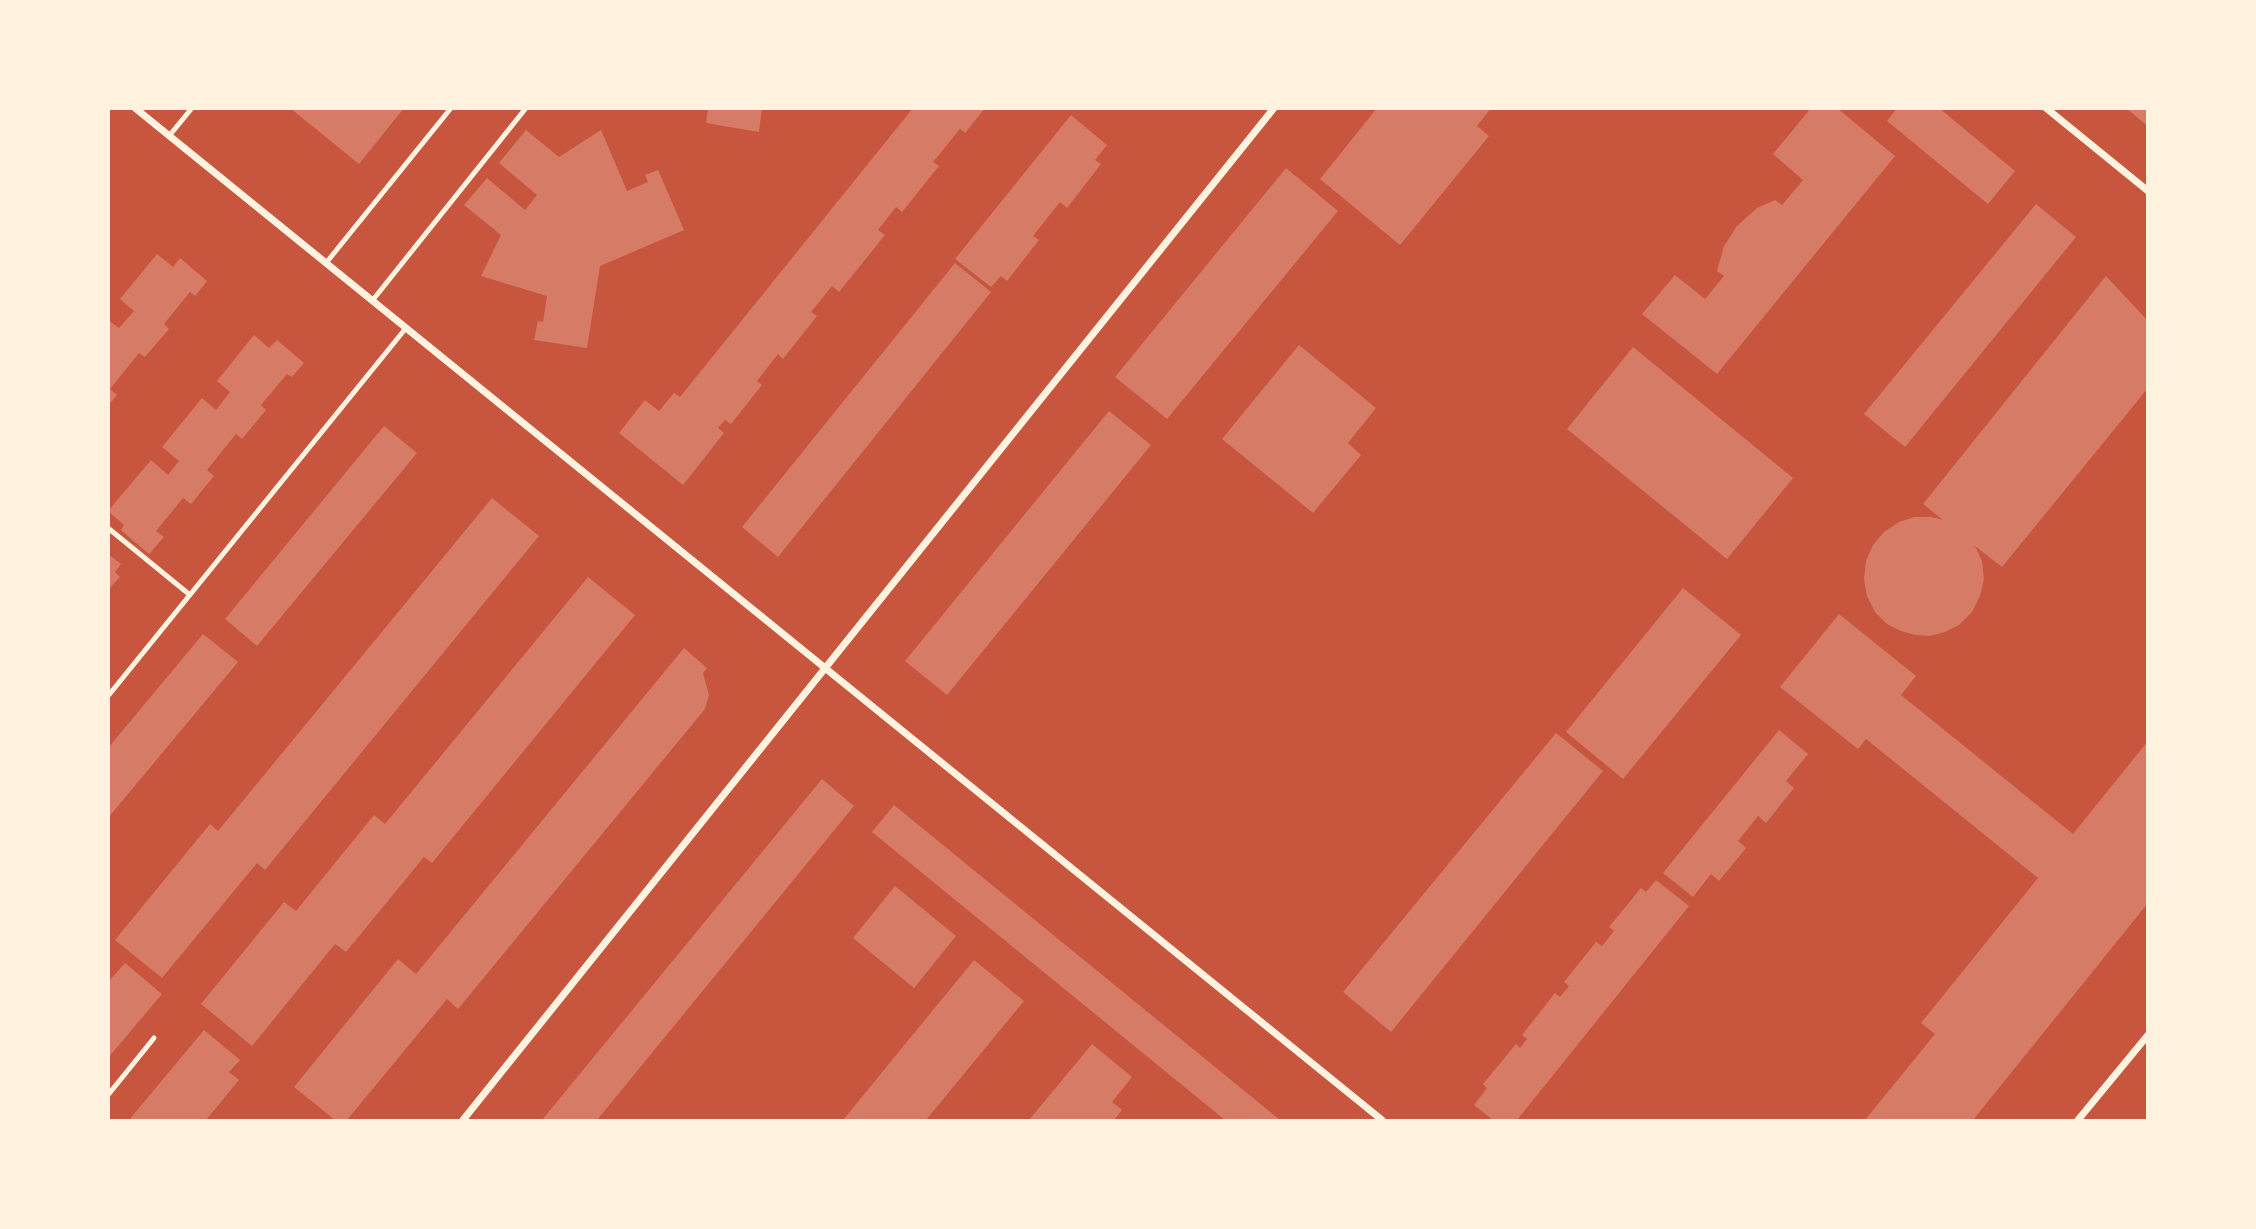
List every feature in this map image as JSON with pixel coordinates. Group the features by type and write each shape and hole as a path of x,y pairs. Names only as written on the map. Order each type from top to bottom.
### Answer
{"street":[{"path":"135,108 1382,1121"},
{"path":"463,1121 1274,108"},
{"path":"2046,108 2147,191"},
{"path":"2078,1121 2147,1035"}],"lane":[{"path":"169,136 192,108"},
{"path":"326,263 451,108"},
{"path":"372,301 527,108"},
{"path":"108,696 405,328"},
{"path":"108,528 190,596"},
{"path":"108,1095 154,1038"}],"building":[{"path":"290,108 404,108 359,164"},
{"path":"708,108 762,108 759,132 706,123"},
{"path":"913,108 985,108 965,133 960,129 933,162 939,166 902,212 896,207 878,230 885,235 839,292 832,286 811,312 817,316 783,359 778,354 757,381 762,385 731,424 725,420 718,428 724,433 683,485 619,433 645,400 659,411 674,393 680,397"},
{"path":"1377,108 1491,108 1477,126 1489,136 1400,245 1320,179"},
{"path":"1811,108 1837,108 1895,156 1717,374 1642,314 1675,275 1705,299 1724,276 1717,271 1724,246 1737,226 1757,208 1775,200 1782,205 1803,180 1773,154"},
{"path":"1897,108 1939,108 2015,171 1988,204 1887,121"},
{"path":"2126,108 2148,108 2148,126 2144,123"},
{"path":"1071,115 1107,145 1095,160 1101,164 1067,208 1060,202 1033,236 1039,240 1007,281 1001,276 991,287 955,259"},
{"path":"526,130 559,157 601,130 627,191 648,182 645,175 658,170 684,230 600,266 587,348 534,340 538,321 543,322 547,296 481,276 501,235 464,205 487,178 525,210 537,195 499,163"},
{"path":"1286,168 1338,211 1167,419 1115,377"},
{"path":"2036,204 2076,237 1905,447 1864,414"},
{"path":"157,254 173,267 180,258 207,281 195,296 190,292 164,324 169,329 145,357 139,353 110,389 117,395 108,406 108,320 119,328 134,311 120,299"},
{"path":"955,263 991,292 778,557 742,527"},
{"path":"2106,276 2148,321 2148,388 2002,567 1975,546 1982,561 1984,579 1972,612 1959,625 1930,636 1915,635 1887,624 1875,612 1867,596 1864,579 1866,561 1873,545 1884,532 1899,522 1915,517 1943,520 1923,504"},
{"path":"254,335 269,348 277,340 304,363 292,377 287,374 261,405 266,410 242,439 236,434 207,470 214,476 191,504 183,498 156,531 164,537 149,554 121,530 124,525 108,511 151,460 168,475 179,461 162,447 202,398 216,410 230,392 217,381"},
{"path":"1299,345 1376,408 1348,443 1361,455 1313,513 1222,439"},
{"path":"1633,347 1793,478 1727,559 1567,429"},
{"path":"1109,411 1151,445 947,695 905,661"},
{"path":"384,426 417,453 257,646 225,619"},
{"path":"492,498 539,536 265,870 257,863 162,978 115,940 210,824 218,831"},
{"path":"108,554 121,564 115,572 120,577 108,590"},
{"path":"588,577 635,615 432,863 424,857 346,952 335,944 252,1046 201,1004 284,902 296,911 374,815 385,824"},
{"path":"1683,588 1741,635 1623,779 1566,732"},
{"path":"1839,614 1916,676 1901,695 2073,834 2148,741 2148,903 1973,1120 1865,1120 1935,1034 1921,1023 2038,878 1866,739 1858,749 1780,687"},
{"path":"203,634 238,662 108,818 108,748"},
{"path":"684,648 707,668 703,673 709,695 705,709 458,1009 447,999 347,1120 335,1120 294,1087 398,959 416,974"},
{"path":"1779,730 1808,754 1786,781 1794,788 1766,823 1758,816 1738,841 1746,848 1719,881 1711,874 1693,897 1663,873"},
{"path":"1556,733 1603,771 1391,1032 1343,992"},
{"path":"822,779 854,806 597,1120 542,1120"},
{"path":"894,805 1280,1120 1225,1120 872,832"},
{"path":"1656,880 1689,906 1517,1120 1493,1120 1474,1105 1487,1088 1483,1084 1516,1044 1520,1048 1527,1039 1522,1035 1555,993 1560,997 1569,986 1564,982 1596,942 1602,946 1614,931 1609,927 1641,888 1646,892"},
{"path":"895,886 956,936 914,988 853,938"},
{"path":"974,960 1024,1001 926,1120 843,1120"},
{"path":"125,963 162,994 108,1058 108,982"},
{"path":"204,1030 240,1060 229,1072 239,1080 206,1120 129,1120"},
{"path":"1092,1044 1132,1077 1112,1102 1122,1110 1114,1120 1029,1120"}]}
